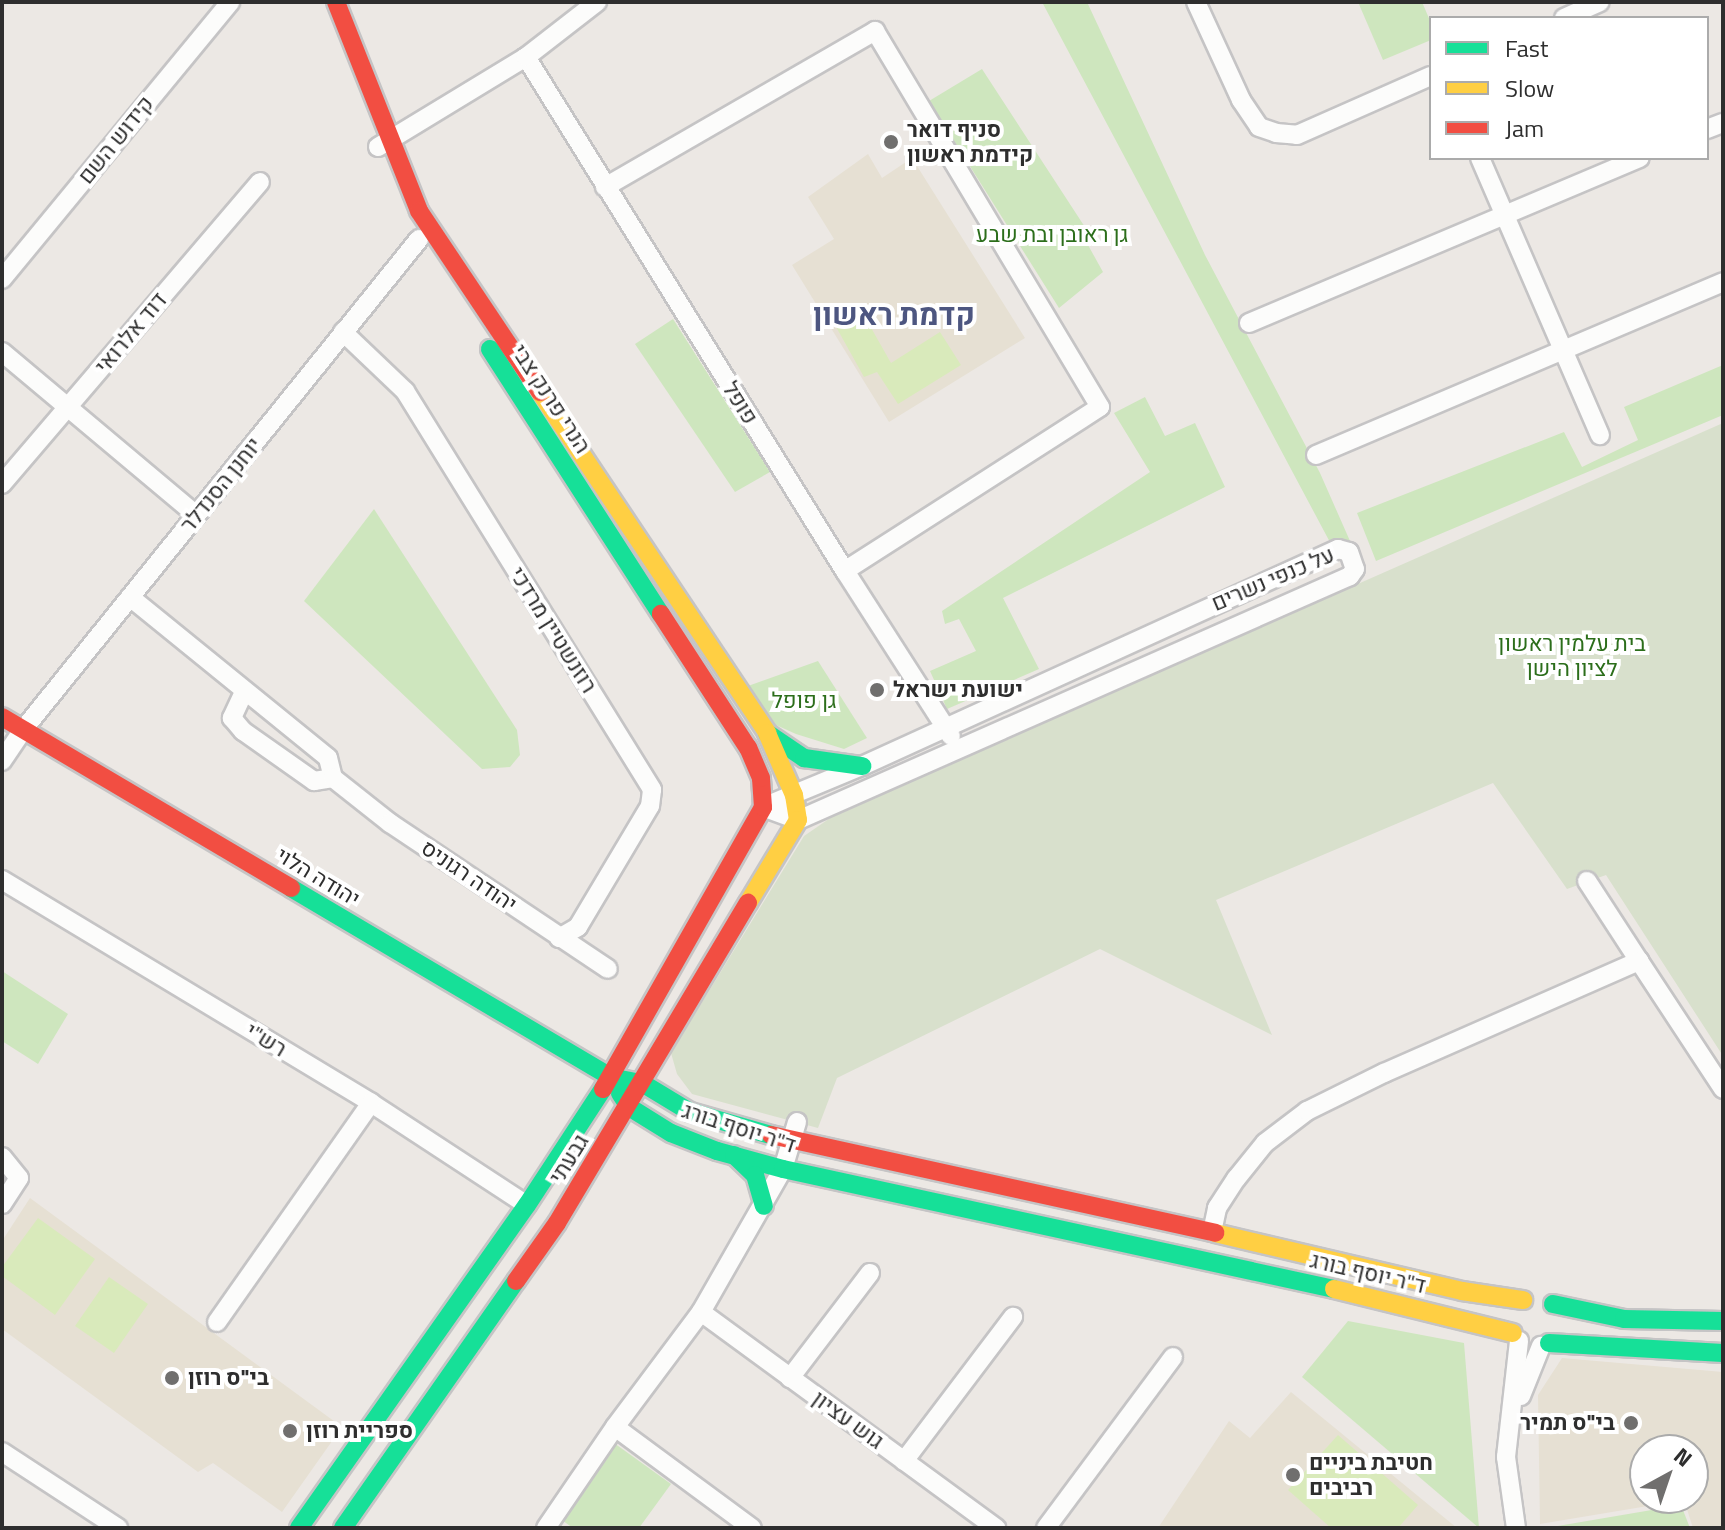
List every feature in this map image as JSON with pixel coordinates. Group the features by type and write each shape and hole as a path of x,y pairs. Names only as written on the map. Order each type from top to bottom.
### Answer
{"street":[{"name":"קידוש השם","path":"2,279 230,2"},
{"name":"הנרי פרנק צבי","path":"321,2 419,211 767,733 794,795"},
{"name":"הנרי פרנק צבי","path":"336,2 419,239 748,748 761,778 763,807"},
{"path":"385,143 526,57 597,2"},
{"path":"1196,2 1241,100 1259,127 1276,133 1297,135 1429,77"},
{"path":"1568,16 1592,4"},
{"path":"605,187 875,31 1100,407 845,571"},
{"name":"פופל","path":"526,57 845,571 959,747"},
{"path":"1481,160 1600,435"},
{"path":"1249,323 1635,160"},
{"name":"דוד אלרואי","path":"2,484 260,182"},
{"name":"יוחנן הסנדלר","path":"2,761 23,730 419,239"},
{"path":"1316,455 1723,282"},
{"name":"רוזנשטיין מרדכי","path":"343,332 405,391 652,790 650,806 578,927 559,938"},
{"path":"2,352 196,515"},
{"name":"על כנפי נשרים","path":"763,807 862,766 1326,553 1338,549 1349,552 1355,569 1350,576 798,820"},
{"name":"יהודה רגוניס","path":"130,597 328,758 333,778 390,823 608,969"},
{"name":"יהודה רגוניס","path":"244,692 232,718 243,731 314,781 333,778"},
{"name":"יהודה הלוי","path":"2,717 610,1077"},
{"path":"767,733 804,758 862,766"},
{"path":"763,807 798,820 794,795"},
{"name":"גבעתי","path":"310,1523 527,1205 610,1077 763,807"},
{"name":"גבעתי","path":"341,1528 370,1492 557,1223 798,820"},
{"name":"רש\"י","path":"2,880 371,1103 527,1205"},
{"path":"1587,881 1723,1089"},
{"path":"1212,1232 1217,1208 1236,1179 1265,1143 1307,1111 1373,1078 1639,961"},
{"path":"662,1047 665,1071 690,1112"},
{"name":"ד\"ר יוסף בורג","path":"610,1077 642,1083 690,1112 792,1141 1212,1232 1462,1291 1523,1300"},
{"name":"ד\"ר יוסף בורג","path":"610,1077 629,1107 671,1133 734,1155 783,1169 1273,1274 1516,1337"},
{"path":"217,1322 371,1103"},
{"path":"546,1528 615,1427 701,1312 783,1169 797,1122"},
{"path":"734,1155 755,1175 764,1206"},
{"path":"2,1157 19,1178 2,1204"},
{"path":"790,1378 870,1273"},
{"path":"1516,1528 1506,1457 1513,1413 1516,1337 1511,1318 1523,1300 1539,1297 1553,1304 1624,1319 1723,1321"},
{"path":"1513,1413 1545,1344 1561,1324 1553,1304"},
{"name":"גוש עציון","path":"701,1312 996,1528"},
{"path":"904,1461 1013,1317"},
{"path":"1516,1337 1545,1344 1723,1353"},
{"path":"1046,1528 1173,1357"},
{"path":"615,1427 752,1528"},
{"path":"2,1452 94,1522 118,1528"},
{"path":"364,1528 363,1513 370,1492"},
{"path":"310,1523 341,1528"}],"shaded area":[{"path":"868,154 882,178 912,158 1025,338 889,422 792,265 834,239 808,197"},
{"name":"בי\"ס רוזן","path":"30,1198 342,1427 282,1512 213,1463 198,1472 2,1329 2,1241"},
{"name":"בי\"ס תמיר","path":"1562,1358 1723,1372 1723,1528 1693,1528 1688,1514 1709,1514 1709,1434 1629,1434 1629,1509 1540,1524 1538,1395"},
{"name":"חטיבת ביניים רביבים","path":"1291,1392 1457,1528 1158,1528 1229,1421 1250,1438"}],"green space":[{"path":"1042,2 1087,2 1205,255 1320,473 1350,541 1332,546"},
{"path":"1358,2 1422,2 1429,18 1429,41 1383,60"},
{"name":"גן ראובן ובת שבע","path":"982,69 1094,241 1088,245 1103,272 1059,308 929,101"},
{"path":"861,310 891,363 940,332 961,365 898,404 877,372 864,377 835,325"},
{"path":"673,319 770,472 735,492 635,344"},
{"path":"1723,365 1723,415 1376,561 1357,513 1564,432 1582,467 1638,440 1624,407"},
{"path":"1145,397 1165,436 1195,423 1225,487 1003,598 1039,669 947,709 930,671 976,651 959,619 945,624 942,611 1150,472 1114,413"},
{"name":"בית עלמין ראשון לציון הישן","path":"1723,423 1723,1056 1606,875 1567,889 1493,783 1216,900 1272,1035 1100,949 837,1078 818,1128 692,1094 677,1074 671,1053 804,836 836,814"},
{"path":"374,509 517,730 520,755 510,767 482,769 304,601"},
{"name":"גן פופל","path":"818,661 867,738 844,749 776,725 748,686"},
{"path":"2,971 68,1014 38,1064 2,1041"},
{"path":"38,1218 95,1259 55,1315 2,1276 2,1267"},
{"path":"109,1277 148,1304 114,1353 75,1326"},
{"path":"1348,1321 1464,1343 1479,1528 1302,1377"},
{"path":"1338,1435 1418,1505 1398,1528 1331,1528 1288,1490"},
{"path":"614,1443 671,1484 639,1528 573,1528 559,1518"},
{"path":"1629,1514 1685,1514 1690,1528 1546,1528"}],"traffic: fast":[{"path":"490,349 661,614"},
{"path":"767,733 804,758 862,766"},
{"path":"291,888 610,1077 642,1083 690,1112 771,1135"},
{"path":"299,1528 527,1205 603,1089"},
{"path":"620,1093 629,1107 671,1133 717,1151 783,1169 1334,1289"},
{"path":"734,1155 755,1175 764,1206"},
{"path":"343,1528 516,1281"},
{"path":"1553,1304 1624,1319 1723,1321"},
{"path":"1549,1343 1723,1353"}],"traffic: slow":[{"path":"540,392 767,733 794,795 798,820 748,903"},
{"path":"1215,1233 1462,1291 1523,1300"},
{"path":"1334,1289 1513,1333"}],"traffic: jam":[{"path":"336,2 419,211 540,392"},
{"path":"603,1089 763,807 761,778 748,748 661,614"},
{"path":"2,717 291,888"},
{"path":"516,1281 557,1223 748,903"},
{"path":"771,1135 1215,1233"}],"place":[{"name":"סניף דואר קידמת ראשון","path":"891,142"},
{"name":"ישועת ישראל","path":"877,690"},
{"name":"בי\"ס רוזן","path":"172,1378"},
{"name":"בי\"ס תמיר","path":"1631,1423"},
{"name":"ספריית רוזן","path":"290,1431"},
{"name":"חטיבת ביניים רביבים","path":"1293,1475"}],"district":[{"name":"קדמת ראשון","path":"894,314"}]}
